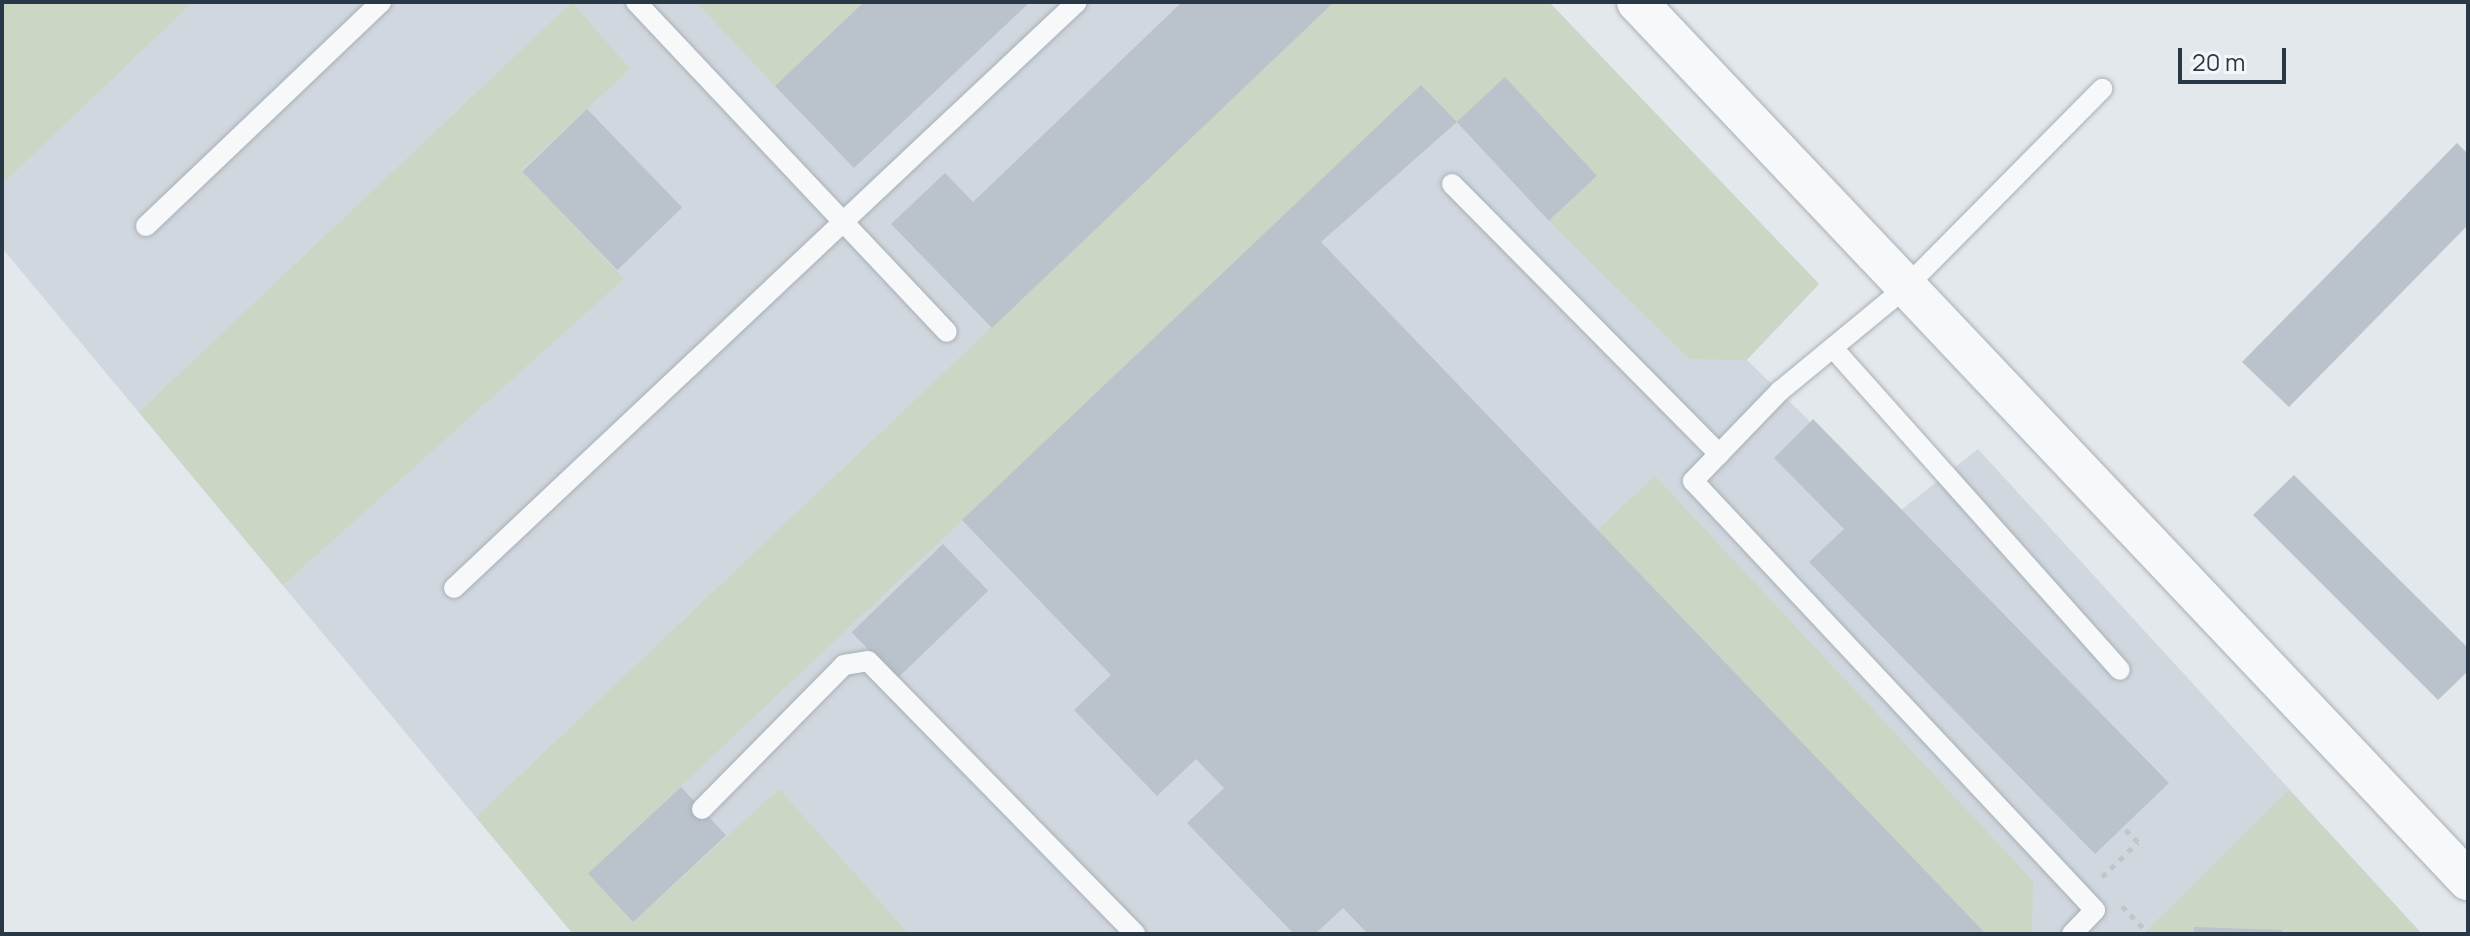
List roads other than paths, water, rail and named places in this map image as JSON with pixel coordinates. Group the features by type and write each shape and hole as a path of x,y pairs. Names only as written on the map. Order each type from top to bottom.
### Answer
{"street":[{"path":"1637,2 2468,880"}],"lane":[{"path":"146,226 381,2"},
{"path":"636,2 947,332"},
{"path":"454,588 1077,2"},
{"path":"2072,934 2095,910 1693,481 1833,348 1906,287 2102,89"},
{"path":"1452,184 1719,454"},
{"path":"1833,348 2120,670"},
{"path":"702,809 844,665 868,661 1135,934"}]}
